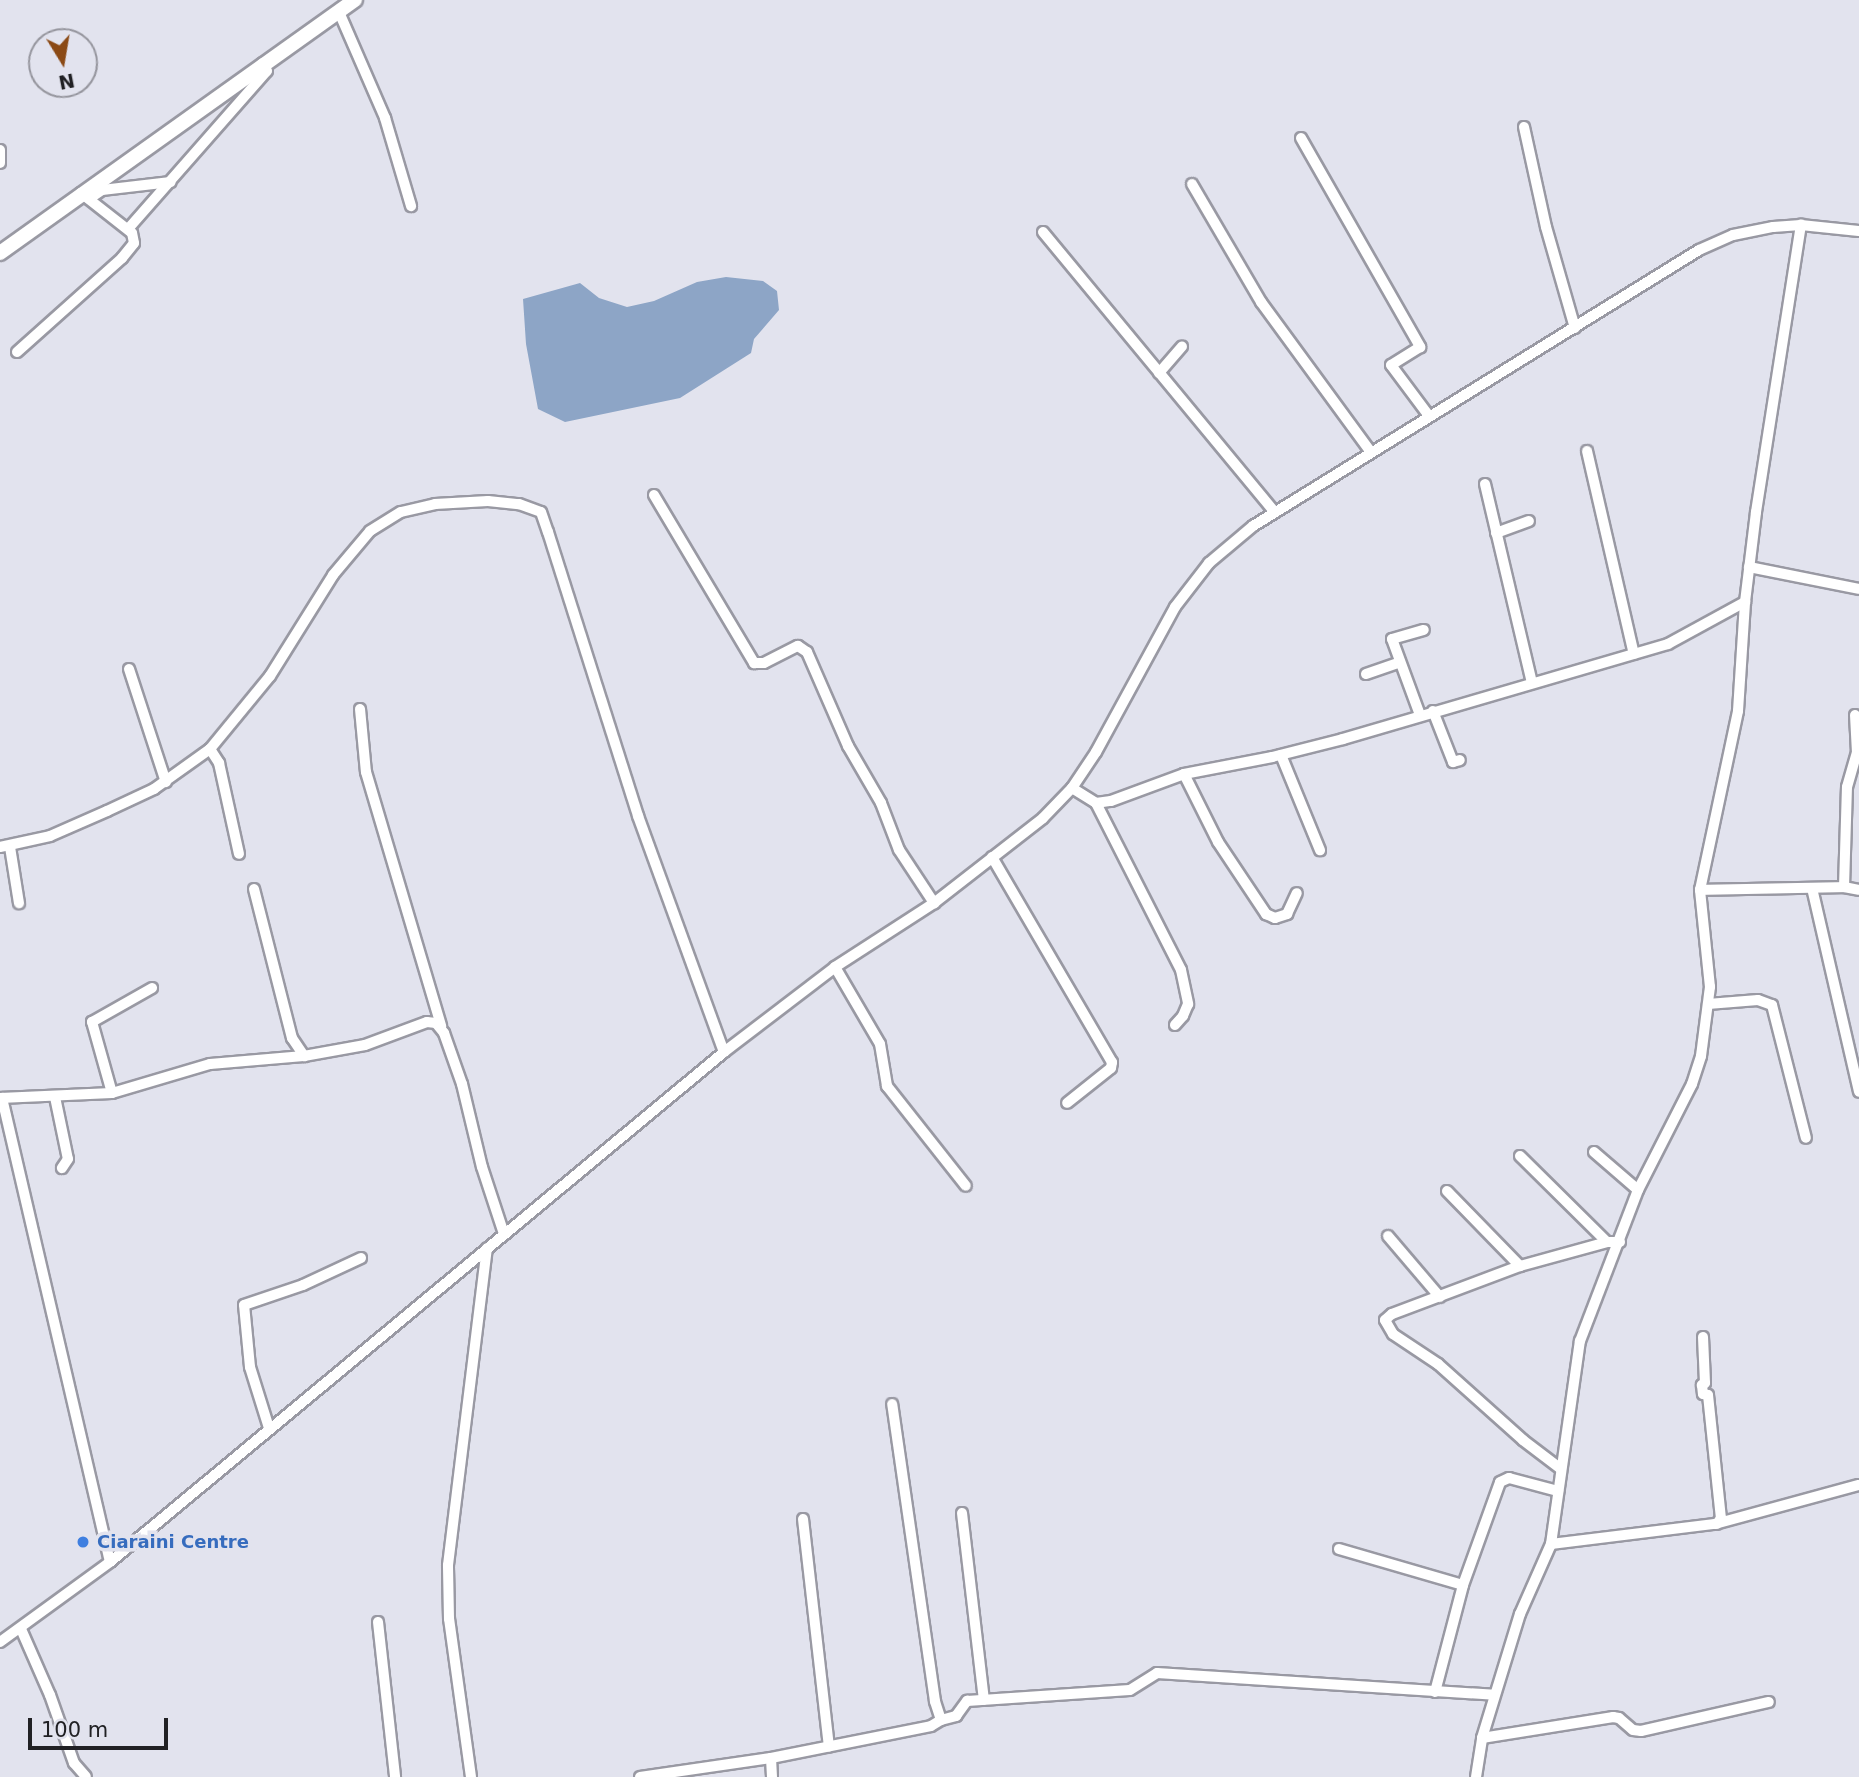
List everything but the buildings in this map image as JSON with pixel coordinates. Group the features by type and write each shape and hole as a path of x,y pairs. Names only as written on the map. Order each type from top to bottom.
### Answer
{"street":[{"path":"0,253 85,196 262,63 355,0"},
{"path":"339,12 385,118 411,206"},
{"path":"128,229 267,71 262,63"},
{"path":"1524,127 1546,227 1575,328"},
{"path":"1301,138 1420,347 1391,365 1429,416"},
{"path":"0,150 0,163"},
{"path":"85,196 102,190 171,182"},
{"path":"1192,184 1261,302 1370,451"},
{"path":"17,352 122,258 134,243 128,229 85,196"},
{"path":"1476,1777 1482,1738 1494,1695 1520,1615 1551,1544 1580,1341 1638,1190 1692,1084 1701,1056 1710,987 1700,890 1738,711 1749,567 1801,225"},
{"path":"0,1642 110,1562 724,1052 835,967 934,903 1043,818 1072,788 1096,752 1175,607 1218,555 1275,512 1370,451 1699,250 1732,235 1801,225 1859,231"},
{"path":"1043,232 1275,512"},
{"path":"1159,373 1182,347"},
{"path":"1587,450 1634,654"},
{"path":"1485,484 1532,683"},
{"path":"654,495 754,663 764,663 798,646 807,652 848,747 881,803 899,850 934,903"},
{"path":"19,903 5,847 50,836 166,782 210,748 270,676 333,575 370,531 401,513 435,505 488,501 519,503 541,512 564,575 638,816 706,995 724,1052"},
{"path":"1496,533 1530,521"},
{"path":"1749,567 1859,589"},
{"path":"1096,803 1122,797 1184,774 1281,755 1634,654 1682,638 1745,602"},
{"path":"1420,715 1392,639 1423,629"},
{"path":"1366,674 1401,662"},
{"path":"129,669 166,782"},
{"path":"360,709 366,772 441,1026 462,1084 482,1167 504,1234"},
{"path":"1433,711 1453,762 1460,760"},
{"path":"1844,887 1847,787 1857,753 1855,715"},
{"path":"210,748 219,763 239,854"},
{"path":"1281,755 1320,850"},
{"path":"1184,774 1218,842 1266,914 1275,918 1287,914 1297,893"},
{"path":"1072,788 1096,803 1181,970 1188,1004 1175,1025"},
{"path":"992,857 1112,1062 1111,1068 1067,1103"},
{"path":"1700,890 1844,887 1859,890"},
{"path":"1812,888 1859,1092"},
{"path":"254,889 292,1038 304,1056"},
{"path":"835,967 880,1044 887,1086 966,1186"},
{"path":"111,1093 92,1022 152,988"},
{"path":"1708,1004 1758,1000 1772,1005 1806,1138"},
{"path":"110,1562 1,1098 111,1093 210,1064 304,1056 365,1045 427,1022 441,1026"},
{"path":"55,1097 68,1159 62,1168"},
{"path":"1594,1152 1638,1190"},
{"path":"1520,1156 1607,1242"},
{"path":"1447,1191 1520,1266"},
{"path":"1388,1236 1440,1297"},
{"path":"1561,1469 1522,1440 1438,1364 1394,1334 1385,1324 1392,1314 1520,1266 1607,1242 1620,1242"},
{"path":"471,1777 449,1619 448,1565 487,1248"},
{"path":"269,1428 250,1367 244,1306 303,1285 361,1258"},
{"path":"1703,1337 1705,1383 1702,1385 1703,1394 1709,1395 1721,1518 1717,1524"},
{"path":"892,1404 933,1688 941,1720"},
{"path":"1435,1692 1463,1585 1503,1478 1517,1479 1558,1491"},
{"path":"1551,1544 1717,1524 1859,1485"},
{"path":"962,1513 984,1700"},
{"path":"803,1519 828,1747"},
{"path":"1339,1549 1463,1585"},
{"path":"378,1622 396,1777"},
{"path":"21,1629 50,1695 74,1763 86,1777"},
{"path":"647,1777 771,1758 930,1726 956,1716 967,1702 1130,1690 1157,1673 1494,1695"},
{"path":"1482,1738 1613,1717 1633,1730 1641,1731 1769,1702"},
{"path":"771,1758 772,1777"}],"water":[{"path":"726,277 763,281 777,291 779,310 754,339 751,353 680,398 565,422 538,409 526,344 523,299 580,283 599,298 627,307 654,301 697,282"}],"place":[{"name":"Ciaraini Centre","path":"83,1542"}]}
